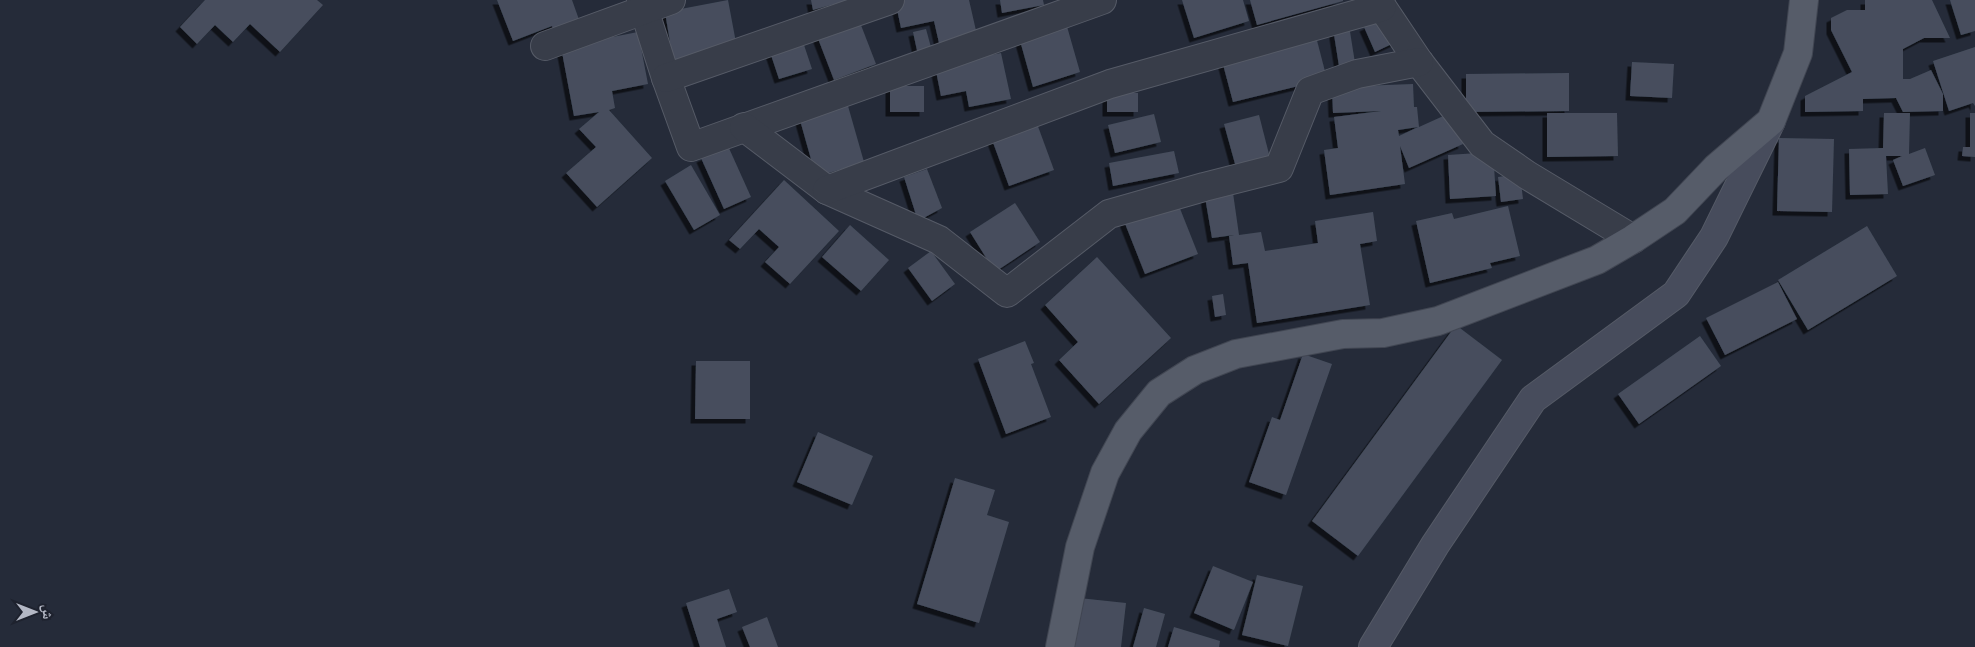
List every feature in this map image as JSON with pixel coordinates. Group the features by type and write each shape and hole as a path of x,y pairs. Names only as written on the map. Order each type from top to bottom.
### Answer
{"main road":[{"path":"1060,647 1080,547 1105,473 1128,431 1159,393 1195,370 1236,354 1343,334 1384,333 1438,321 1597,260 1633,239 1676,211 1716,168 1771,121 1798,53 1804,0"}],"street":[{"path":"545,46 643,5 671,0"},
{"path":"666,78 890,0"},
{"path":"643,5 666,78 691,146 1102,0"},
{"path":"827,190 1110,84 1380,3 1419,62 1482,144 1527,175 1633,239"},
{"path":"744,127 827,190 939,240 1008,293 1109,214 1279,168 1310,92 1357,74 1419,62"},
{"path":"1373,647 1435,545 1533,399 1676,294 1714,237 1771,121"}],"building":[{"path":"205,0 317,0 323,5 280,52 250,24 233,42 215,25 197,44 180,27"},
{"path":"497,0 572,0 582,28 556,37 552,26 513,41"},
{"path":"728,0 737,48 673,60 665,12"},
{"path":"811,0 845,0 845,1 813,10"},
{"path":"895,0 969,0 977,35 939,43 934,21 901,28"},
{"path":"1000,0 1043,0 1044,5 1002,13"},
{"path":"1182,0 1243,0 1249,21 1194,38"},
{"path":"1250,0 1343,0 1343,1 1257,25"},
{"path":"1865,0 1932,0 1950,38 1924,38 1903,49 1903,79 1910,79 1931,70 1943,94 1943,111 1903,112 1896,98 1863,99 1863,111 1805,112 1805,96 1852,72 1831,30 1831,18 1847,10 1865,10"},
{"path":"1950,0 1975,0 1975,31 1961,35"},
{"path":"1385,17 1396,42 1375,52 1364,27"},
{"path":"1348,19 1355,63 1339,66 1332,22"},
{"path":"859,20 876,64 834,80 817,36"},
{"path":"1066,23 1080,72 1033,87 1019,37"},
{"path":"926,29 932,51 918,55 913,32"},
{"path":"1314,29 1327,79 1233,102 1220,53"},
{"path":"638,32 648,84 612,91 615,108 609,110 652,158 597,207 566,173 596,147 579,129 599,112 574,116 561,47"},
{"path":"802,39 812,69 779,79 769,49"},
{"path":"1975,47 1975,106 1973,103 1949,111 1933,61"},
{"path":"1001,53 1011,99 969,107 966,91 941,96 935,66"},
{"path":"1632,62 1674,64 1672,98 1630,96"},
{"path":"1569,73 1569,111 1466,112 1466,74"},
{"path":"1413,84 1414,107 1417,107 1419,127 1450,113 1463,144 1409,168 1400,146 1405,184 1330,195 1324,150 1338,148 1334,117 1381,111 1333,113 1332,87","holes":["1418,127 1399,136 1398,130"]},
{"path":"890,86 924,86 924,112 890,112"},
{"path":"1107,93 1138,93 1138,112 1107,112"},
{"path":"848,106 864,162 816,177 800,120"},
{"path":"1547,113 1617,113 1618,156 1547,157"},
{"path":"1884,113 1910,113 1909,154 1925,148 1935,175 1903,186 1893,160 1902,156 1886,156 1888,194 1850,195 1849,149 1883,148"},
{"path":"1970,113 1975,113 1975,157 1962,156 1963,147 1970,147"},
{"path":"1154,114 1161,142 1115,153 1108,125"},
{"path":"1259,115 1271,162 1237,171 1224,124"},
{"path":"1036,121 1054,170 1009,186 991,137"},
{"path":"1779,138 1834,139 1832,212 1777,211"},
{"path":"728,146 751,197 724,209 701,158"},
{"path":"1174,151 1179,173 1113,186 1109,163"},
{"path":"1493,152 1496,196 1450,199 1448,155"},
{"path":"691,165 720,215 694,230 665,181"},
{"path":"927,169 942,208 918,221 904,177"},
{"path":"1520,174 1523,199 1501,202 1498,177"},
{"path":"784,180 839,231 790,284 765,262 779,247 759,229 740,249 729,240"},
{"path":"1233,193 1239,235 1261,232 1265,251 1318,243 1315,221 1373,212 1377,241 1360,244 1370,305 1257,323 1248,263 1233,265 1229,236 1234,235 1212,238 1205,197"},
{"path":"1177,201 1198,254 1145,274 1124,221"},
{"path":"1015,203 1040,242 995,272 970,232"},
{"path":"1508,206 1520,256 1490,263 1492,268 1430,283 1416,221 1452,213 1454,219"},
{"path":"850,225 889,260 861,291 822,257"},
{"path":"1867,226 1897,276 1808,330 1778,280"},
{"path":"931,251 955,284 932,301 908,268"},
{"path":"1097,257 1171,338 1099,404 1059,360 1078,342 1045,305"},
{"path":"1778,282 1797,319 1725,355 1706,318"},
{"path":"1223,294 1226,315 1215,317 1212,296"},
{"path":"1456,325 1502,360 1358,556 1312,521"},
{"path":"1700,336 1721,366 1639,424 1618,394"},
{"path":"1025,341 1034,363 1031,364 1051,417 1006,434 978,359"},
{"path":"1303,354 1332,364 1286,495 1249,482 1272,417 1280,420"},
{"path":"696,361 750,361 750,419 695,419"},
{"path":"818,432 873,456 852,505 797,482"},
{"path":"955,478 995,490 987,515 1009,522 979,623 917,604"},
{"path":"1213,566 1253,582 1234,630 1194,613"},
{"path":"1257,575 1303,586 1288,646 1242,635"},
{"path":"729,589 737,612 717,619 726,647 700,647 686,603"},
{"path":"1079,598 1126,603 1121,647 1074,647"},
{"path":"1144,608 1165,614 1156,647 1133,647"},
{"path":"767,617 778,647 750,647 742,627"},
{"path":"1174,627 1220,641 1219,647 1168,647"}]}
